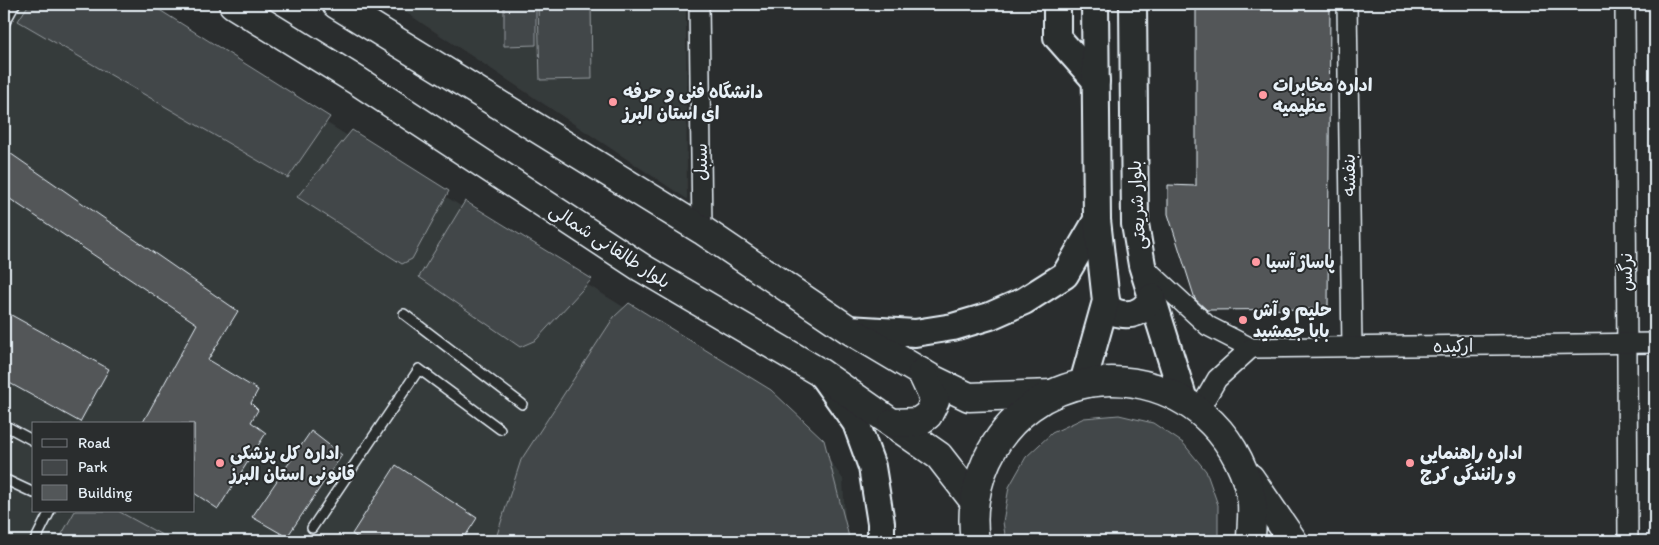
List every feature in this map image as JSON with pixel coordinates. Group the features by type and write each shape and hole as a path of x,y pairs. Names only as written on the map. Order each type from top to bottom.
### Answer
{"main road":[{"name":"بلوار طالقانی شمالی","path":"233,4 359,82 642,268 819,372 939,456 974,501"},
{"path":"1057,4 1057,37 1096,81"},
{"path":"1095,4 1098,220 1106,301 1107,306 1113,311 1128,314 1143,309 1152,297"},
{"name":"بلوار شریعتی","path":"1133,4 1135,224 1142,265 1191,405"},
{"path":"347,7 702,230 848,329 922,373 969,398 1054,394"},
{"path":"848,329 915,333 953,327 990,316 1024,301 1066,275 1098,220"},
{"path":"1083,383 1106,301"},
{"path":"819,372 856,423 872,466 882,541"},
{"path":"893,423 918,422 928,415 934,400 922,373"},
{"path":"971,537 974,501 981,474 993,449 1009,426 1030,408 1054,394 1083,383 1118,380 1152,386 1191,405 1224,435 1242,466 1293,541"},
{"path":"1242,466 1252,504 1251,541"}],"street":[{"name":"سنبل","path":"699,4 702,230"},
{"name":"بنفشه","path":"1347,4 1352,347"},
{"name":"نرگس","path":"1625,4 1628,541"},
{"name":"ارکیده","path":"1142,265 1208,326 1251,348 1655,344"},
{"path":"1191,405 1251,348"}],"lane":[{"path":"4,24 14,4"},
{"path":"404,314 522,404"},
{"path":"312,528 419,368 500,429"},
{"path":"4,425 32,440"},
{"path":"4,479 32,493"},
{"path":"35,541 50,512"}],"shaded area":[{"path":"4,4 135,4 796,414 843,479 846,541 4,541"},
{"name":"دانشگاه فنی و حرفه ای استان البرز","path":"393,4 686,4 687,199"}],"green space":[{"path":"29,4 150,4 330,117 288,178 18,21"},
{"path":"504,4 536,4 536,45 504,46"},
{"path":"538,4 591,4 592,79 540,80"},
{"path":"352,130 449,191 412,259 402,264 297,197"},
{"path":"465,201 592,279 536,340 520,347 419,277"},
{"path":"629,303 771,390 824,440 850,541 495,541 521,460 614,317"},
{"path":"1119,415 1153,423 1183,443 1206,471 1218,505 1218,541 1006,541 1003,522 1009,487 1026,457 1052,433 1084,418"},
{"path":"74,512 120,512 173,541 58,541"}],"building":[{"path":"1196,4 1330,4 1328,309 1207,310 1195,299 1168,214 1168,185 1196,186"},
{"path":"4,149 238,311 208,360 258,390 251,403 258,410 251,422 266,433 218,509 195,494 195,422 143,422 197,324 4,195"},
{"path":"4,311 109,369 80,422 4,380"},
{"path":"311,431 342,455 287,537 252,517"},
{"path":"396,465 477,518 462,541 362,541 352,534"}],"place":[{"name":"اداره مخابرات عظیمیه","path":"1263,95"},
{"name":"دانشگاه فنی و حرفه ای استان البرز","path":"613,102"},
{"name":"پاساژ آسیا","path":"1256,262"},
{"name":"حلیم و آش بابا جمشید","path":"1243,320"},
{"name":"اداره کل پزشکی قانونی استان البرز","path":"220,463"},
{"name":"اداره راهنمایی و رانندگی کرج","path":"1410,463"}]}
